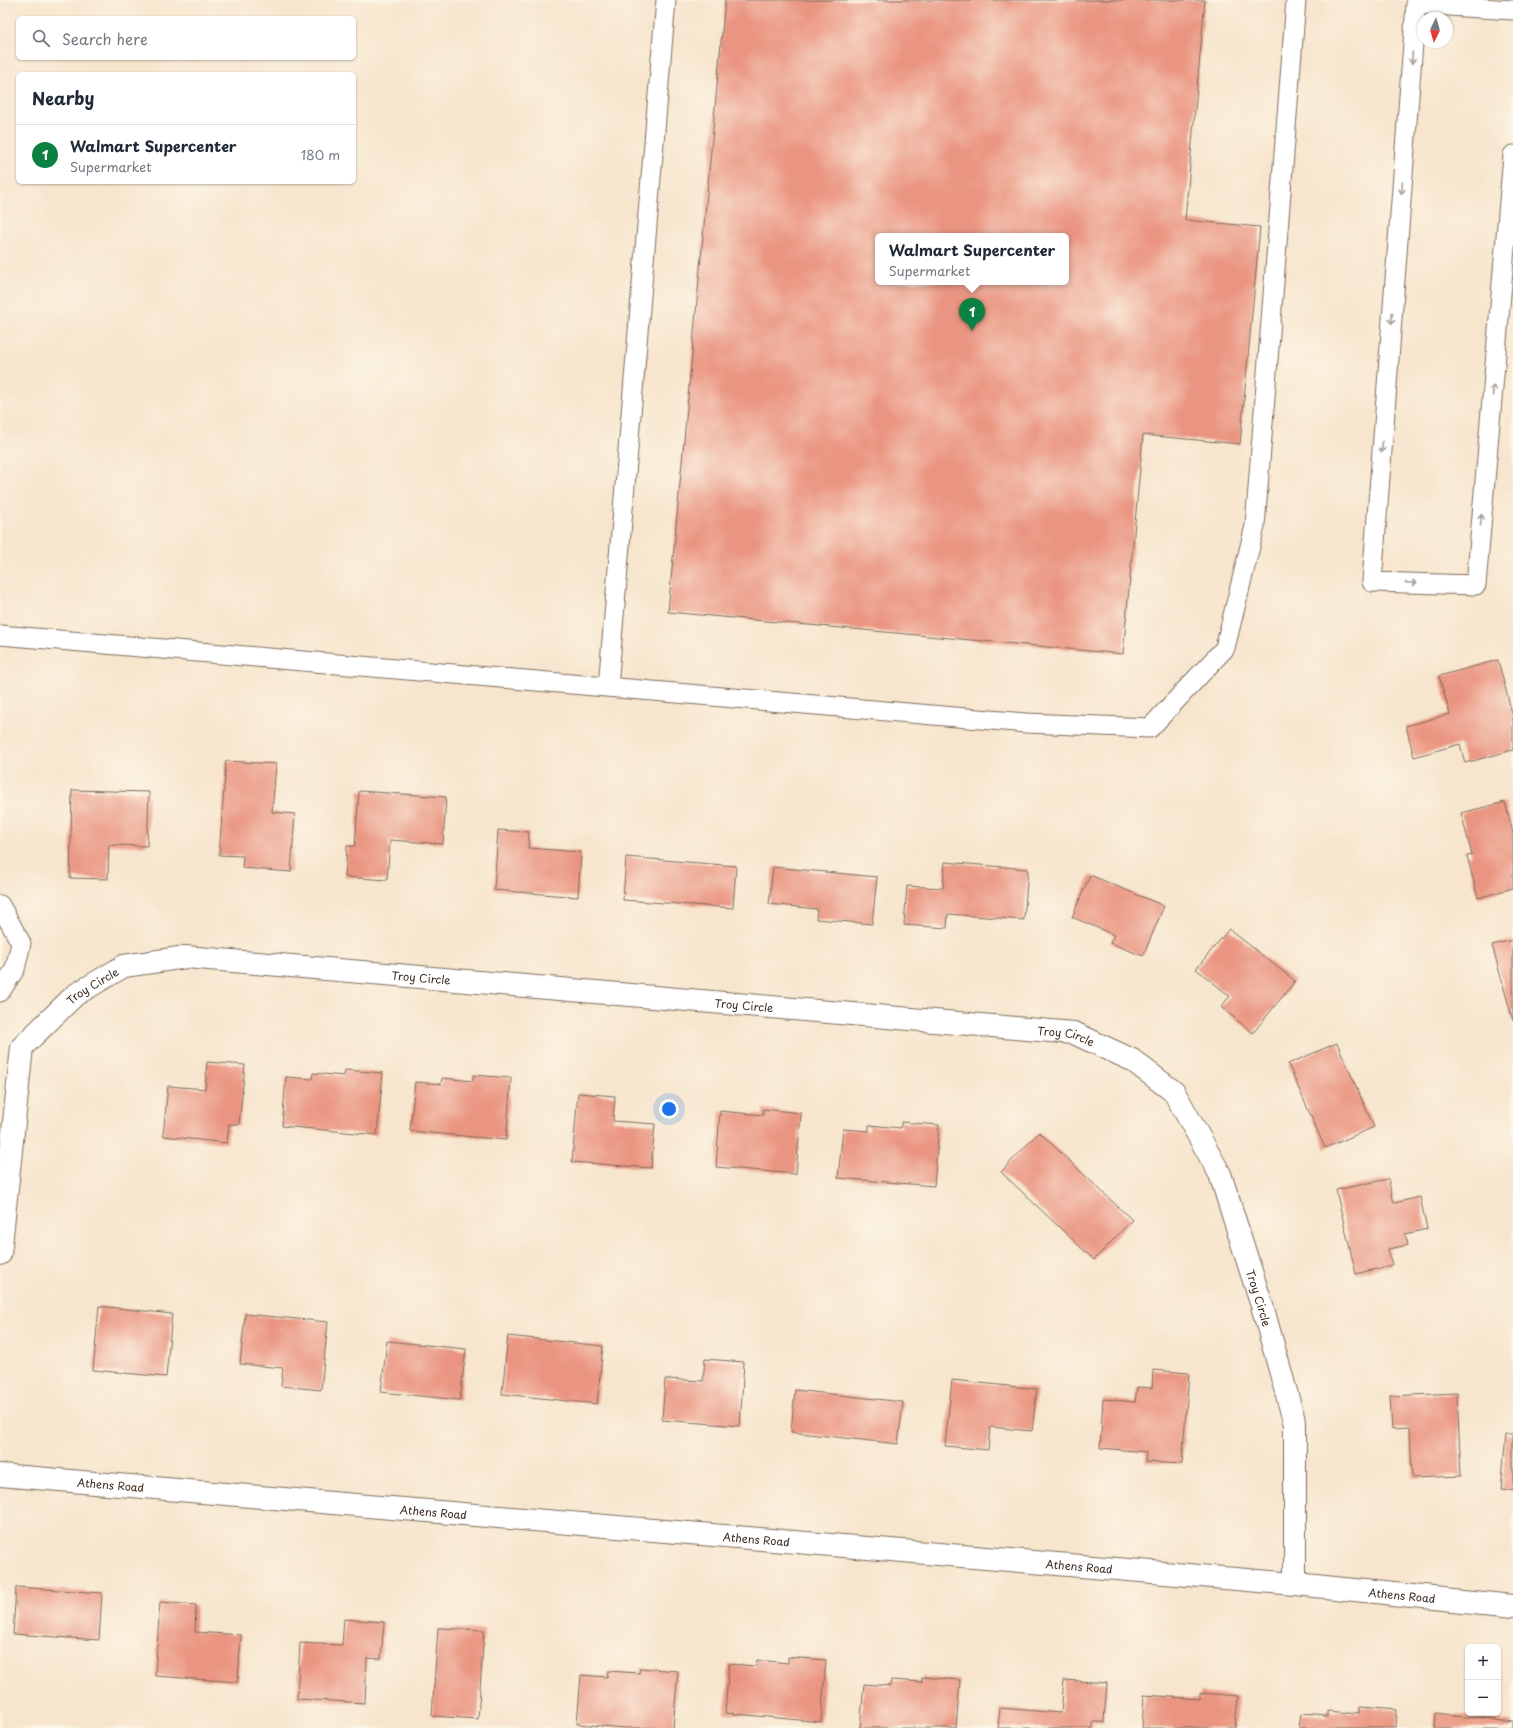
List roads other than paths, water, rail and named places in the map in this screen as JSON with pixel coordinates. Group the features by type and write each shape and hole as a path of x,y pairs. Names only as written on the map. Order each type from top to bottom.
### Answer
{"street":[{"name":"Troy Circle","path":"0,1254 22,1047 75,995 124,966 186,957 1074,1032 1132,1060 1174,1092 1220,1174 1263,1309 1294,1424 1295,1584"},
{"name":"Athens Road","path":"0,1475 1295,1584 1513,1606"}],"lane":[{"path":"608,687 666,0"},
{"path":"0,634 1026,723 1150,728 1225,648 1255,526 1296,0"},
{"path":"1513,10 1416,4 1372,582 1476,585 1513,155"},
{"path":"0,905 21,943 15,969 0,992"}],"place":[{"name":"Walmart Supercenter","path":"972,331"}]}
